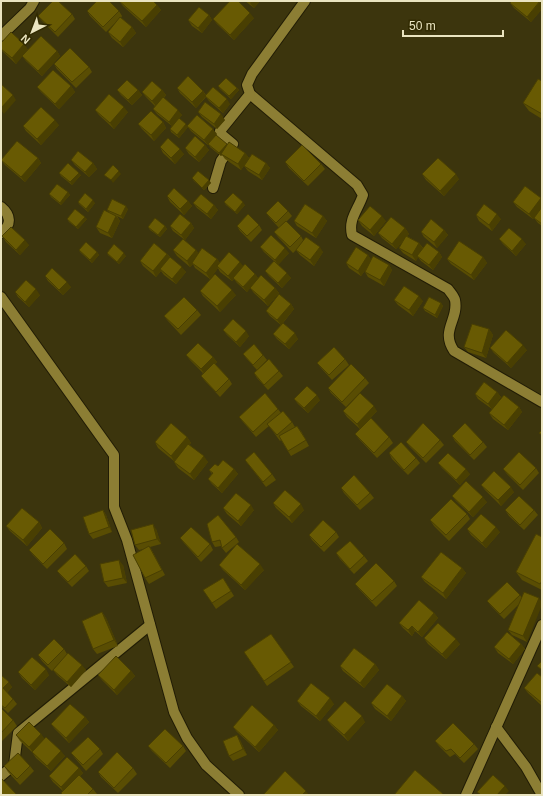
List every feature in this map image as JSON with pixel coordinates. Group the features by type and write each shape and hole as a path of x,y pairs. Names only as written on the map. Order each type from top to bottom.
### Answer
{"street":[{"path":"1,36 30,8 34,1"},
{"path":"305,1 252,74 247,85 250,94 357,185 363,195 349,226 352,235 448,289 455,299 455,312 448,331 448,343 454,351 542,402"},
{"path":"213,188 221,161 233,144 220,134 220,131 250,94"},
{"path":"1,207 7,212 9,217 8,227 1,233"},
{"path":"1,297 114,455 114,507 127,540 174,712 187,738 206,765 239,795"},
{"path":"1,776 14,766 18,733 150,625"},
{"path":"466,795 542,625"},
{"path":"496,727 526,768 542,795"}],"building":[{"path":"53,1 58,1 72,14 55,32 38,16"},
{"path":"97,1 109,1 119,11 103,27 87,11"},
{"path":"119,1 153,1 157,5 142,21"},
{"path":"230,1 238,1 250,13 230,35 213,19"},
{"path":"512,1 540,1 527,17 510,3"},
{"path":"199,7 209,15 198,28 188,20"},
{"path":"120,17 132,27 120,42 108,32"},
{"path":"11,32 24,44 12,58 1,49 1,43"},
{"path":"41,36 57,51 38,71 22,56"},
{"path":"70,48 89,67 72,82 54,64"},
{"path":"53,70 71,86 55,104 37,87"},
{"path":"188,76 203,91 192,102 177,88"},
{"path":"226,78 237,88 229,96 218,86"},
{"path":"538,79 542,81 542,114 523,103"},
{"path":"127,80 138,90 128,100 117,90"},
{"path":"152,81 162,90 152,101 142,92"},
{"path":"1,84 13,95 1,108"},
{"path":"213,87 227,99 219,108 205,96"},
{"path":"109,94 124,107 110,123 95,110"},
{"path":"163,97 178,110 169,122 153,109"},
{"path":"205,102 221,114 214,124 198,112"},
{"path":"41,107 55,120 37,139 23,126"},
{"path":"151,111 163,122 151,135 138,124"},
{"path":"197,115 213,129 204,140 187,126"},
{"path":"179,118 186,124 177,135 170,129"},
{"path":"216,135 227,144 219,153 208,144"},
{"path":"195,136 205,145 195,157 185,148"},
{"path":"168,138 180,149 171,158 160,147"},
{"path":"17,141 38,158 21,177 1,160"},
{"path":"229,142 245,153 238,164 221,154"},
{"path":"302,145 321,164 304,181 285,162"},
{"path":"78,151 93,163 85,172 71,160"},
{"path":"252,154 266,163 259,175 244,166"},
{"path":"438,158 456,174 440,191 422,174"},
{"path":"68,163 79,173 70,182 59,173"},
{"path":"113,165 119,171 111,180 104,175"},
{"path":"198,171 209,180 202,188 192,178"},
{"path":"57,184 68,192 60,203 49,194"},
{"path":"525,186 541,198 529,214 513,202"},
{"path":"174,188 188,201 180,209 167,196"},
{"path":"85,193 93,200 86,209 78,202"},
{"path":"233,193 243,202 235,212 224,202"},
{"path":"201,194 214,205 207,214 193,203"},
{"path":"112,199 126,206 121,216 107,210"},
{"path":"278,201 288,211 276,223 266,213"},
{"path":"305,204 323,216 312,233 294,221"},
{"path":"484,204 497,214 489,225 476,215"},
{"path":"370,206 382,216 370,230 358,220"},
{"path":"542,207 542,224 534,218"},
{"path":"75,209 85,217 76,227 67,219"},
{"path":"104,210 116,216 108,233 96,227"},
{"path":"180,214 191,223 181,235 170,226"},
{"path":"248,214 259,225 247,236 237,226"},
{"path":"391,217 405,228 392,244 378,233"},
{"path":"155,218 165,226 158,235 148,227"},
{"path":"431,219 444,230 434,242 421,232"},
{"path":"286,221 301,236 290,247 274,232"},
{"path":"11,227 25,240 16,250 2,236"},
{"path":"509,228 522,239 512,251 499,239"},
{"path":"271,235 285,248 275,260 260,247"},
{"path":"406,236 419,243 412,255 399,248"},
{"path":"306,237 320,247 310,260 296,250"},
{"path":"183,239 196,250 187,261 173,250"},
{"path":"459,241 483,257 471,275 447,259"},
{"path":"86,242 97,252 90,260 79,250"},
{"path":"154,243 167,254 153,271 140,261"},
{"path":"427,243 439,252 429,265 417,256"},
{"path":"114,244 124,253 117,262 107,253"},
{"path":"356,247 368,255 358,271 346,263"},
{"path":"202,248 217,259 206,273 192,263"},
{"path":"229,252 240,262 228,276 217,266"},
{"path":"373,256 389,265 380,280 365,272"},
{"path":"170,257 182,267 172,279 160,269"},
{"path":"274,261 287,273 278,283 265,271"},
{"path":"245,264 255,274 243,287 233,278"},
{"path":"52,268 67,282 59,290 45,276"},
{"path":"215,274 232,290 217,306 200,291"},
{"path":"261,275 275,288 264,300 250,288"},
{"path":"26,280 36,289 25,302 15,292"},
{"path":"404,286 419,296 409,310 394,300"},
{"path":"279,294 291,304 277,320 266,311"},
{"path":"184,297 197,310 178,329 164,316"},
{"path":"429,297 441,303 435,315 423,308"},
{"path":"233,319 246,331 236,342 223,330"},
{"path":"283,323 295,333 285,344 273,334"},
{"path":"472,324 489,329 482,353 464,347"},
{"path":"506,330 523,345 507,363 490,348"},
{"path":"198,343 213,357 201,369 186,355"},
{"path":"254,344 263,355 253,365 243,354"},
{"path":"334,347 345,359 329,375 317,363"},
{"path":"269,359 279,371 264,385 254,373"},
{"path":"214,363 229,379 216,392 201,376"},
{"path":"351,364 365,378 342,402 328,388"},
{"path":"484,382 497,392 488,404 475,394"},
{"path":"307,386 317,395 304,408 294,399"},
{"path":"265,393 278,409 253,432 239,417"},
{"path":"360,393 374,406 357,424 343,411"},
{"path":"504,395 519,407 504,425 489,413"},
{"path":"283,411 292,422 277,435 267,424"},
{"path":"371,418 389,437 374,453 355,434"},
{"path":"171,423 187,437 171,456 155,442"},
{"path":"423,423 440,440 423,458 406,442"},
{"path":"465,423 483,442 470,455 452,436"},
{"path":"297,426 306,440 288,451 279,436"},
{"path":"401,442 416,458 404,470 389,453"},
{"path":"188,444 204,456 190,474 174,462"},
{"path":"254,452 272,474 263,482 245,460"},
{"path":"519,452 536,468 520,485 503,469"},
{"path":"448,453 466,469 456,480 438,463"},
{"path":"223,460 234,469 218,488 208,479 213,473 209,470 215,464 218,466"},
{"path":"494,471 511,487 498,500 481,485"},
{"path":"354,475 370,493 357,505 341,488"},
{"path":"466,481 483,497 469,512 452,496"},
{"path":"285,490 301,504 289,517 273,503"},
{"path":"236,493 251,505 238,521 223,508"},
{"path":"519,496 534,510 520,525 505,510"},
{"path":"451,499 467,514 446,535 430,520"},
{"path":"22,508 39,522 23,540 6,526"},
{"path":"103,510 109,527 89,534 83,517"},
{"path":"481,514 496,527 482,543 467,529"},
{"path":"218,515 236,537 222,548 220,540 212,542 207,524"},
{"path":"323,520 336,532 321,547 309,535"},
{"path":"153,524 157,539 135,545 131,530"},
{"path":"191,527 210,544 198,557 180,538"},
{"path":"50,529 64,543 43,564 29,550"},
{"path":"536,534 542,537 542,581 540,584 516,572"},
{"path":"350,541 364,556 350,569 336,553"},
{"path":"237,544 260,564 241,585 219,565"},
{"path":"149,546 162,570 145,578 133,555"},
{"path":"441,552 462,568 443,593 421,577"},
{"path":"75,554 86,566 68,582 57,571"},
{"path":"119,560 123,578 104,582 100,564"},
{"path":"376,563 394,581 372,601 355,584"},
{"path":"223,578 231,591 212,603 203,590"},
{"path":"507,582 520,595 500,614 487,601"},
{"path":"524,592 539,598 523,636 508,630"},
{"path":"419,600 434,613 418,632 412,626 408,630 399,623"},
{"path":"102,612 114,640 93,649 82,621"},
{"path":"438,623 456,639 442,654 424,638"},
{"path":"507,632 521,644 509,659 494,647"},
{"path":"271,634 291,662 264,681 244,652"},
{"path":"54,639 64,649 48,665 38,655"},
{"path":"354,648 375,664 360,683 340,666"},
{"path":"68,653 82,665 67,682 53,670"},
{"path":"116,656 131,671 114,690 98,675"},
{"path":"32,657 46,669 31,685 18,672"},
{"path":"542,661 542,670 537,666"},
{"path":"537,673 542,677 542,703 524,688"},
{"path":"1,675 9,682 3,688 13,699 5,708 1,705"},
{"path":"311,683 330,698 316,716 297,701"},
{"path":"387,684 402,696 387,716 371,703"},
{"path":"345,701 362,716 344,735 327,720"},
{"path":"70,704 85,717 66,738 51,724"},
{"path":"252,705 274,725 255,747 233,727"},
{"path":"1,708 13,720 1,733"},
{"path":"29,722 41,734 29,747 16,735"},
{"path":"453,723 474,744 460,758 451,749 446,751 435,741"},
{"path":"165,729 183,746 166,763 148,746"},
{"path":"237,735 243,749 229,756 223,741"},
{"path":"46,737 61,751 47,766 32,752"},
{"path":"88,737 100,749 83,765 71,753"},
{"path":"117,752 133,768 114,788 98,772"},
{"path":"18,753 30,766 17,779 4,766"},
{"path":"67,757 79,768 61,787 49,776"},
{"path":"415,770 443,794 443,795 394,795"},
{"path":"285,771 306,791 302,795 265,795 264,794"},
{"path":"79,775 93,789 87,795 63,795 61,793"},
{"path":"493,775 505,786 497,795 481,795 477,792"},
{"path":"1,778 17,795 1,795"}]}
